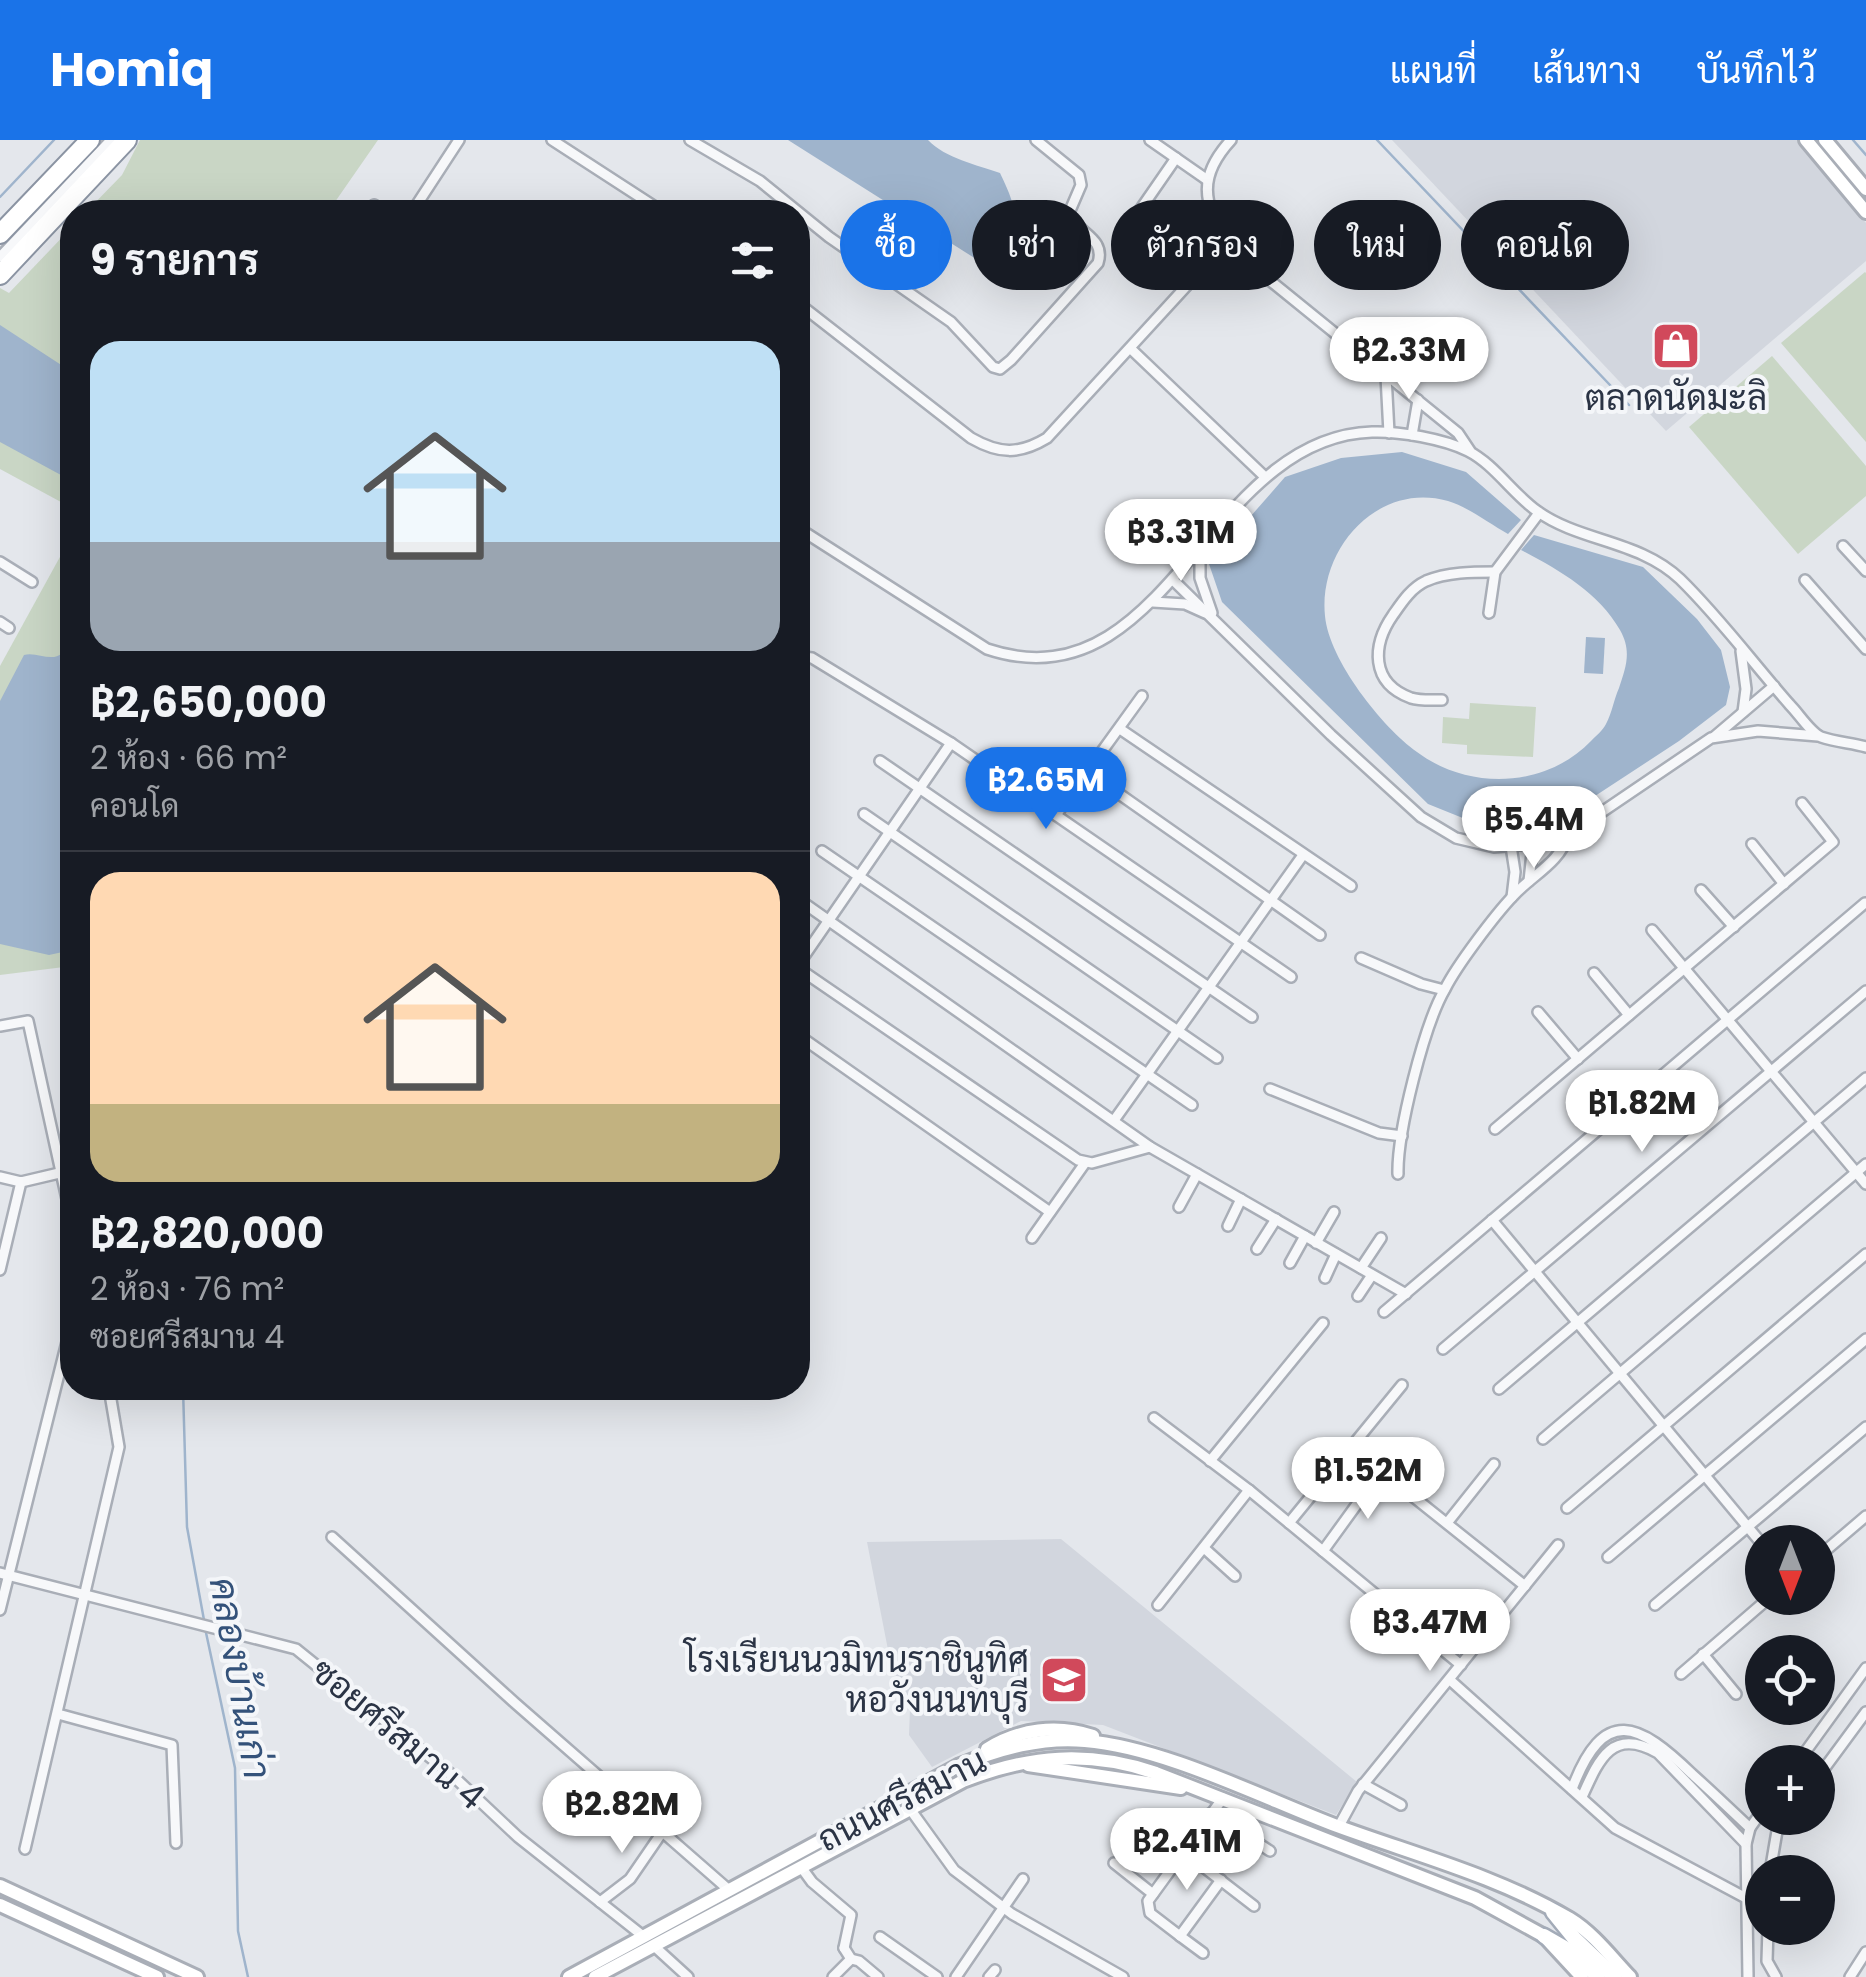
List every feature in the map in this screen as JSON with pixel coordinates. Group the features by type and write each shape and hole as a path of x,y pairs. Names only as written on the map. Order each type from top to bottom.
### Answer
{"highway":[{"path":"0,234 90,140"},
{"path":"71,200 127,140"},
{"path":"0,275 60,211"}],"main road":[{"path":"1806,140 1866,212"},
{"path":"1825,140 1866,189"},
{"name":"ถนนศรีสมาน","path":"595,1977 729,1890 998,1742 1023,1732 1083,1732 1339,1826"},
{"name":"ถนนศรีสมาน","path":"569,1977 801,1867 963,1781 1010,1764 1092,1773 1224,1798"},
{"path":"1224,1798 1475,1898 1577,1956 1598,1977"},
{"path":"1339,1826 1521,1892 1584,1929 1630,1977"},
{"path":"0,1886 196,1977"},
{"path":"0,1905 157,1977"},
{"path":"1553,1912 1615,1977"},
{"path":"1544,1936 1582,1977"}],"street":[{"path":"0,257 111,140"},
{"path":"420,200 459,140"},
{"path":"552,140 644,200"},
{"path":"690,140 760,181 783,200"},
{"path":"810,222 950,322 993,367 1000,369 1100,258 1097,242 1076,225 1068,212 1080,185 1079,175 1036,140"},
{"path":"1150,140 1206,180"},
{"path":"1208,200 1206,180 1216,156 1231,140"},
{"path":"1146,200 1176,158"},
{"path":"810,313 971,438 1001,452 1030,449 1046,438 1184,290"},
{"path":"1282,290 1458,433 1470,452 1539,513 1640,552 1676,575 1818,736"},
{"path":"1131,349 1264,476"},
{"path":"1385,374 1389,432"},
{"path":"1412,435 1418,400"},
{"path":"810,536 987,649 1010,656 1060,656 1103,640 1150,603 1174,580 1228,512 1264,476 1303,448 1338,434 1389,432 1470,452"},
{"path":"1489,613 1496,572 1539,513"},
{"path":"1843,546 1866,571"},
{"path":"1200,548 1200,578 1214,618"},
{"path":"0,562 32,582"},
{"path":"1442,700 1412,699 1389,685 1381,671 1377,644 1406,597 1424,582 1462,572 1496,572"},
{"path":"1174,580 1421,818 1456,838 1494,847 1533,844 1568,835 1712,738 1774,686"},
{"path":"1805,580 1866,649"},
{"path":"1150,603 1184,604 1214,618"},
{"path":"1741,650 1746,689 1742,712"},
{"path":"810,658 951,743 1292,977"},
{"path":"1056,815 1142,696"},
{"path":"1120,729 1351,886"},
{"path":"1712,738 1758,731 1818,736 1866,746"},
{"path":"810,949 951,743"},
{"path":"880,760 1252,1018"},
{"path":"1088,772 1320,935"},
{"path":"1495,1130 1834,842 1802,803"},
{"path":"864,814 1217,1058"},
{"path":"1398,1174 1402,1136 1419,1061 1444,990 1512,897 1564,851 1568,835"},
{"path":"1530,881 1533,844"},
{"path":"1752,844 1784,884"},
{"path":"1511,846 1515,872 1512,897"},
{"path":"822,851 1192,1105"},
{"path":"1115,1119 1303,854"},
{"path":"1701,890 1734,927"},
{"path":"1384,1312 1865,903"},
{"path":"810,907 1150,1147 1406,1294"},
{"path":"1652,930 1866,1184"},
{"path":"1361,958 1420,984 1444,990"},
{"path":"1594,972 1629,1016"},
{"path":"810,975 1065,1153 1085,1163 1150,1147"},
{"path":"1443,1348 1866,991"},
{"path":"1538,1012 1578,1059"},
{"path":"0,1026 28,1020 60,1145"},
{"path":"810,1044 1050,1212"},
{"path":"1499,1389 1866,1078"},
{"path":"1270,1089 1379,1134 1402,1136"},
{"path":"1032,1238 1085,1163"},
{"path":"1543,1439 1866,1164"},
{"path":"0,1177 21,1182 60,1174"},
{"path":"1179,1207 1197,1174"},
{"path":"0,1270 21,1182"},
{"path":"1228,1226 1241,1199"},
{"path":"1316,1243 1334,1212"},
{"path":"1257,1250 1276,1220"},
{"path":"1492,1220 1747,1525"},
{"path":"1290,1263 1305,1236"},
{"path":"1361,1268 1382,1238"},
{"path":"1325,1278 1336,1254"},
{"path":"1566,1508 1866,1254"},
{"path":"1358,1296 1372,1275"},
{"path":"1210,1461 1322,1324"},
{"path":"1608,1557 1866,1339"},
{"path":"0,1610 4,1574 60,1366"},
{"path":"1289,1523 1402,1385"},
{"path":"26,1849 119,1448 111,1400"},
{"path":"1154,1418 1249,1490 1461,1665"},
{"path":"1749,1525 1866,1427"},
{"path":"1351,1447 1525,1586"},
{"path":"1447,1523 1494,1464"},
{"path":"1323,1552 1381,1470"},
{"path":"1158,1606 1249,1490"},
{"path":"1835,1542 1866,1516"},
{"path":"1655,1604 1745,1529"},
{"path":"332,1537 514,1703 729,1890"},
{"path":"1339,1826 1363,1784 1558,1546"},
{"path":"1204,1548 1235,1576"},
{"name":"ซอยศรีสมาน 4","path":"4,1574 299,1651 452,1775 518,1837 688,1977"},
{"path":"1681,1674 1749,1615"},
{"path":"1703,1654 1736,1694"},
{"path":"1810,1745 1866,1668"},
{"path":"1450,1680 1614,1828 1745,1897"},
{"path":"1835,1754 1866,1712"},
{"path":"58,1714 172,1745 176,1842"},
{"path":"1572,1788 1590,1750 1604,1737 1621,1730 1642,1732 1745,1824"},
{"path":"1582,1797 1593,1771 1615,1745 1643,1745 1669,1758 1746,1844"},
{"path":"1363,1784 1402,1805"},
{"path":"1202,1953 1150,1914 1148,1901 1224,1798"},
{"path":"910,1809 954,1870 1004,1908 1123,1977"},
{"path":"1212,1813 1270,1851"},
{"path":"600,1902 630,1879 663,1831"},
{"path":"1746,1855 1748,1835"},
{"path":"1184,1852 1254,1906"},
{"path":"1114,1863 1153,1894"},
{"path":"801,1867 812,1882 851,1916 844,1948 858,1954 833,1977"},
{"path":"956,1977 1023,1879"},
{"path":"1180,1936 1220,1880"},
{"path":"880,1938 937,1977"},
{"path":"1747,1945 1748,1977"},
{"path":"1767,1945 1767,1961 1776,1977"},
{"path":"1850,1977 1866,1952"},
{"path":"855,1960 878,1977"}],"shaded area":[{"name":"ตลาดนัดมะลิ","path":"1392,140 1797,140 1866,223 1866,261 1666,431 1533,290 1629,290 1629,200 1461,200 1461,213"},
{"name":"โรงเรียนนวมิทนราชินูทิศ หอวังนนทบุรี","path":"1061,1539 1357,1782 1336,1815 1103,1725 1021,1721 932,1767 909,1735 910,1709 897,1696 867,1542"}],"green space":[{"path":"140,140 378,140 336,200 98,200 122,175"},
{"path":"60,240 60,502 0,469 0,288 9,293"},
{"path":"1866,273 1866,442 1781,343"},
{"path":"1772,356 1866,466 1866,496 1798,554 1689,427"},
{"path":"60,557 60,968 0,975 0,666"},
{"path":"1470,703 1536,707 1533,757 1467,754 1467,745 1442,743 1443,717 1469,719"}],"water":[{"path":"788,140 928,140 952,156 1000,173 1011,200 972,200 972,256 952,244 952,200 883,200"},
{"path":"0,325 60,364 60,474 0,442"},
{"path":"1402,452 1466,472 1521,520 1508,534 1448,501 1422,497 1398,501 1376,511 1358,526 1331,567 1325,591 1325,616 1336,652 1374,710 1417,752 1460,773 1507,779 1552,768 1573,757 1606,724 1626,666 1624,638 1611,616 1589,593 1521,550 1534,535 1643,567 1697,619 1721,650 1730,687 1726,705 1679,741 1563,817 1490,829 1428,804 1222,602 1209,564 1285,477 1341,458"},
{"path":"1586,637 1605,638 1603,674 1584,673"},
{"path":"24,655 58,656 60,953 49,955 0,944 0,701"}],"waterway":[{"path":"0,197 54,140"},
{"path":"1377,140 1629,405"},
{"path":"1853,140 1866,155"},
{"name":"คลองบ้านเก่า","path":"183,1400 187,1527 204,1620"},
{"name":"คลองบ้านเก่า","path":"205,1628 235,1768 238,1931 248,1977"}],"place":[{"name":"ตลาดนัดมะลิ","path":"1676,346"},
{"name":"โรงเรียนนวมิทนราชินูทิศ หอวังนนทบุรี","path":"1064,1680"}]}
